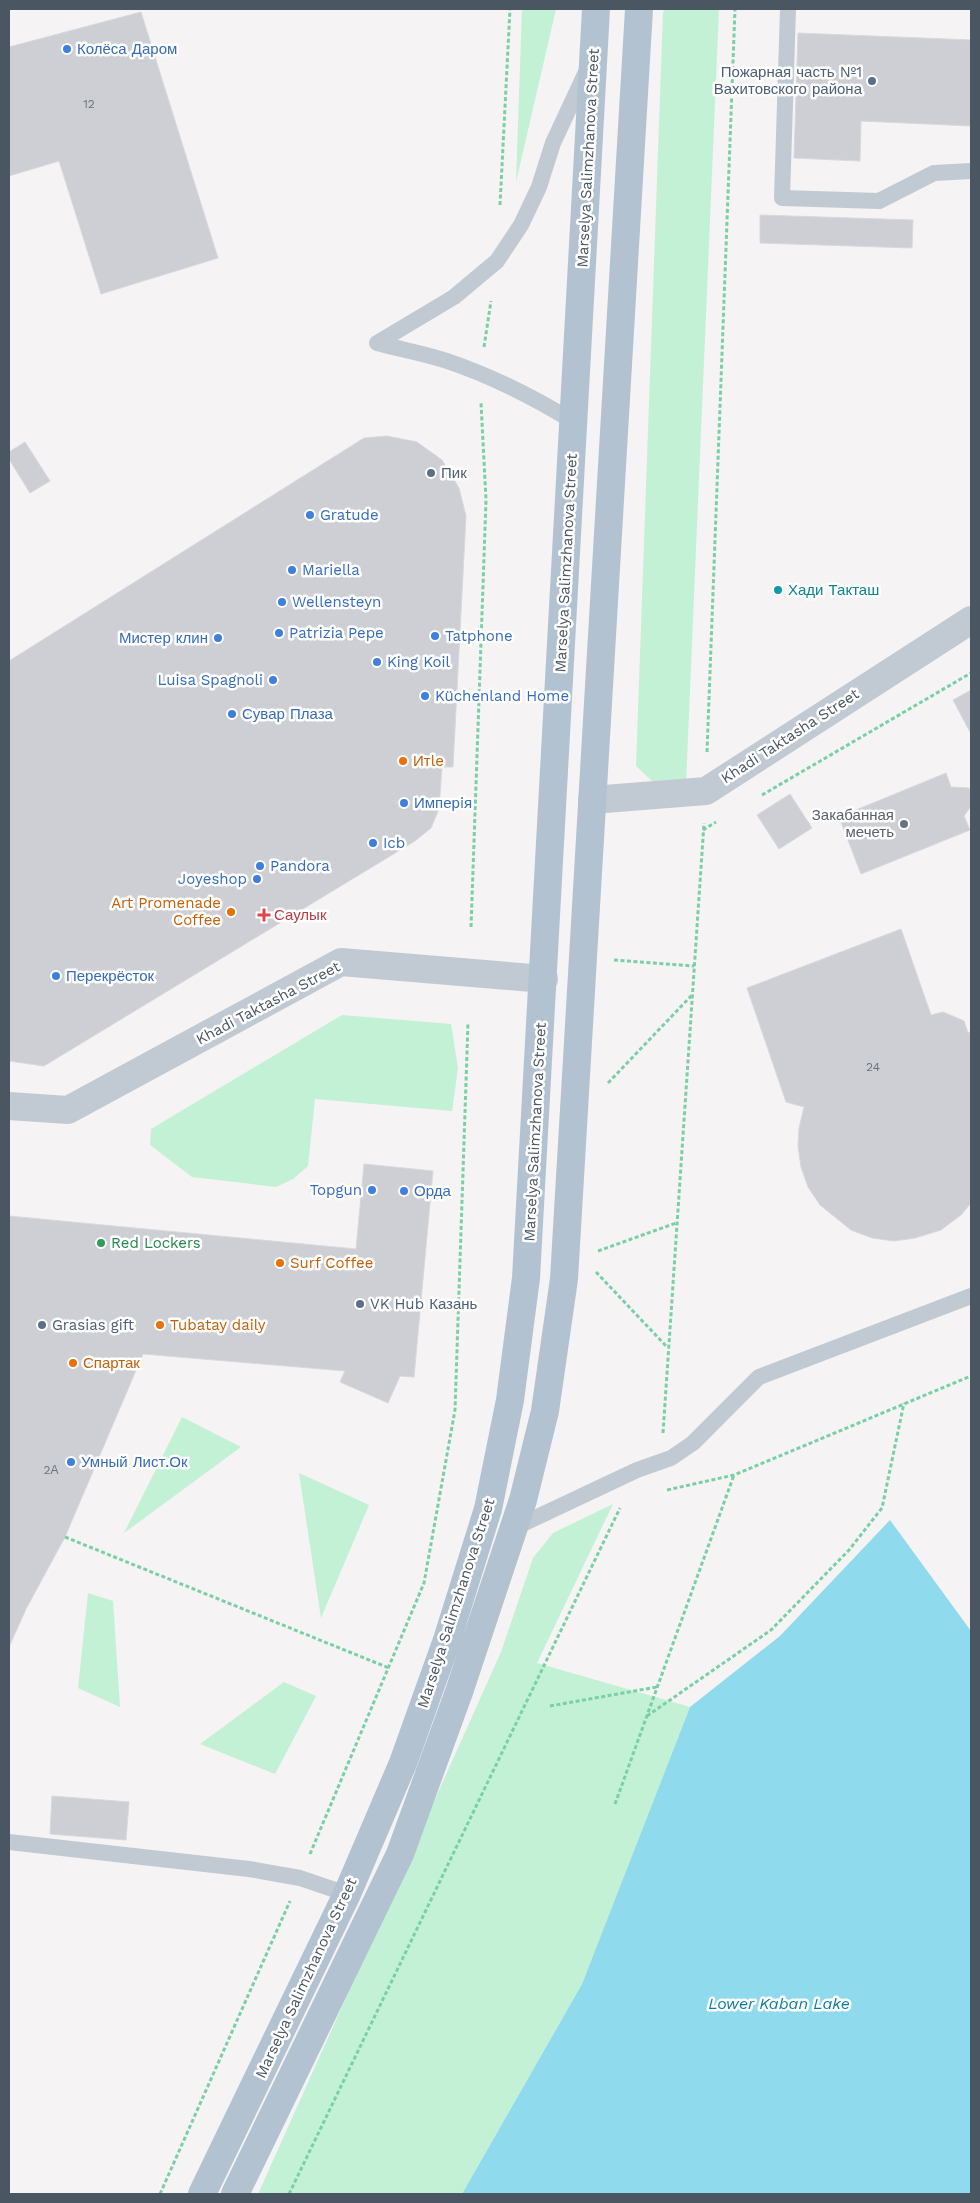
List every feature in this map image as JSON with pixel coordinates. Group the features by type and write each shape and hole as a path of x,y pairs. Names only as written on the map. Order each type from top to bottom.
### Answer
{"main road":[{"name":"Marselya Salimzhanova Street","path":"202,2194 347,1894 406,1754 447,1640 488,1509 510,1400 526,1278 596,9"},
{"path":"235,2194 400,1854 459,1692 514,1528 523,1500 545,1411 564,1280 639,9"}],"street":[{"name":"Khadi Taktasha Street","path":"592,800 706,791 971,620"},
{"name":"Khadi Taktasha Street","path":"9,1106 68,1110 341,962 544,978"}],"lane":[{"path":"788,9 782,198 879,201 934,173 971,172"},
{"path":"574,422 540,401 480,374 443,360 377,343 454,297 497,261 521,225 539,186 554,143 594,54"},
{"path":"514,1528 637,1470 671,1458 694,1443 759,1376 971,1296"},
{"path":"9,1842 249,1869 300,1878 347,1894"}],"path":[{"path":"500,212 510,9"},
{"path":"661,1461 706,791 735,9"},
{"path":"472,927 486,500 480,374 497,261"},
{"path":"756,799 971,673"},
{"path":"703,830 722,819"},
{"path":"611,960 694,966"},
{"path":"604,1077 604,1087 692,995"},
{"path":"160,2194 300,1878 424,1583 455,1410 468,1024"},
{"path":"595,1242 595,1252 676,1223"},
{"path":"594,1270 668,1348"},
{"path":"667,1490 734,1475 971,1376"},
{"path":"646,1716 771,1630 849,1550 882,1508 904,1403"},
{"path":"289,2194 589,1575 637,1470"},
{"path":"615,1804 734,1475"},
{"path":"65,1537 389,1668"},
{"path":"550,1706 657,1687"}],"green space":[{"path":"522,9 556,9 516,182"},
{"path":"666,9 719,9 686,784 654,783 636,766 663,12"},
{"path":"342,1015 451,1024 458,1068 452,1111 315,1099 308,1166 293,1179 276,1187 192,1177 150,1145 151,1129"},
{"path":"182,1417 241,1447 124,1533"},
{"path":"299,1473 369,1505 321,1618"},
{"path":"613,1504 537,1663 690,1707 582,1984 462,2194 258,2194 501,1652 533,1558 553,1533"},
{"path":"88,1593 113,1601 120,1707 78,1688"},
{"path":"284,1682 316,1696 275,1774 200,1744"}],"water":[{"name":"Lower Kaban Lake","path":"890,1520 971,1631 971,2194 462,2194 582,1984 690,1707 780,1636"}],"building":[{"path":"141,12 218,258 101,294 59,161 9,176 9,47"},
{"path":"798,33 971,40 971,126 861,121 860,161 794,158"},
{"path":"760,215 913,220 912,248 760,243"},
{"name":"Сувар Плаза","path":"387,436 417,442 442,460 459,488 466,516 453,767 442,767 439,809 431,828 415,841 44,1066 9,1061 9,661 364,438"},
{"path":"25,442 50,481 30,493 9,459 9,452"},
{"path":"971,690 971,734 953,700"},
{"name":"Закабанная мечеть","path":"946,773 951,787 969,788 971,806 964,816 970,830 861,874 839,817"},
{"path":"790,794 812,828 779,849 757,815"},
{"path":"901,929 931,1015 943,1012 964,1021 968,1033 971,1031 971,1203 961,1215 941,1230 915,1238 894,1241 872,1238 851,1230 820,1205 808,1187 801,1167 798,1146 799,1128 804,1107 786,1102 747,988"},
{"path":"364,1164 433,1171 414,1377 400,1376 388,1403 340,1382 345,1371 143,1354 65,1537 26,1609 9,1647 9,1216 356,1249"},
{"path":"52,1796 129,1802 126,1840 50,1834"}],"place":[{"name":"Колёса Даром","path":"67,49"},
{"name":"Пожарная часть №1 Вахитовского района","path":"872,81"},
{"name":"Пик","path":"431,473"},
{"name":"Gratude","path":"310,515"},
{"name":"Mariella","path":"292,570"},
{"name":"Хади Такташ","path":"778,590"},
{"name":"Wellensteyn","path":"282,602"},
{"name":"Patrizia Pepe","path":"279,633"},
{"name":"Tatphone","path":"435,636"},
{"name":"Мистер клин","path":"218,638"},
{"name":"King Koil","path":"377,662"},
{"name":"Luisa Spagnoli","path":"273,680"},
{"name":"Küchenland Home","path":"425,696"},
{"name":"Сувар Плаза","path":"232,714"},
{"name":"Итle","path":"403,761"},
{"name":"Имперiя","path":"404,803"},
{"name":"Закабанная мечеть","path":"904,824"},
{"name":"Icb","path":"373,843"},
{"name":"Pandora","path":"260,866"},
{"name":"Joyeshop","path":"257,879"},
{"name":"Art Promenade Coffee","path":"231,912"},
{"name":"Саулык","path":"264,915"},
{"name":"Перекрёсток","path":"56,976"},
{"name":"Topgun","path":"372,1190"},
{"name":"Орда","path":"404,1191"},
{"name":"Red Lockers","path":"101,1243"},
{"name":"Surf Coffee","path":"280,1263"},
{"name":"VK Hub Казань","path":"360,1304"},
{"name":"Grasias gift","path":"42,1325"},
{"name":"Tubatay daily","path":"160,1325"},
{"name":"Спартак","path":"73,1363"},
{"name":"Умный Лист.Ок","path":"71,1462"}]}
